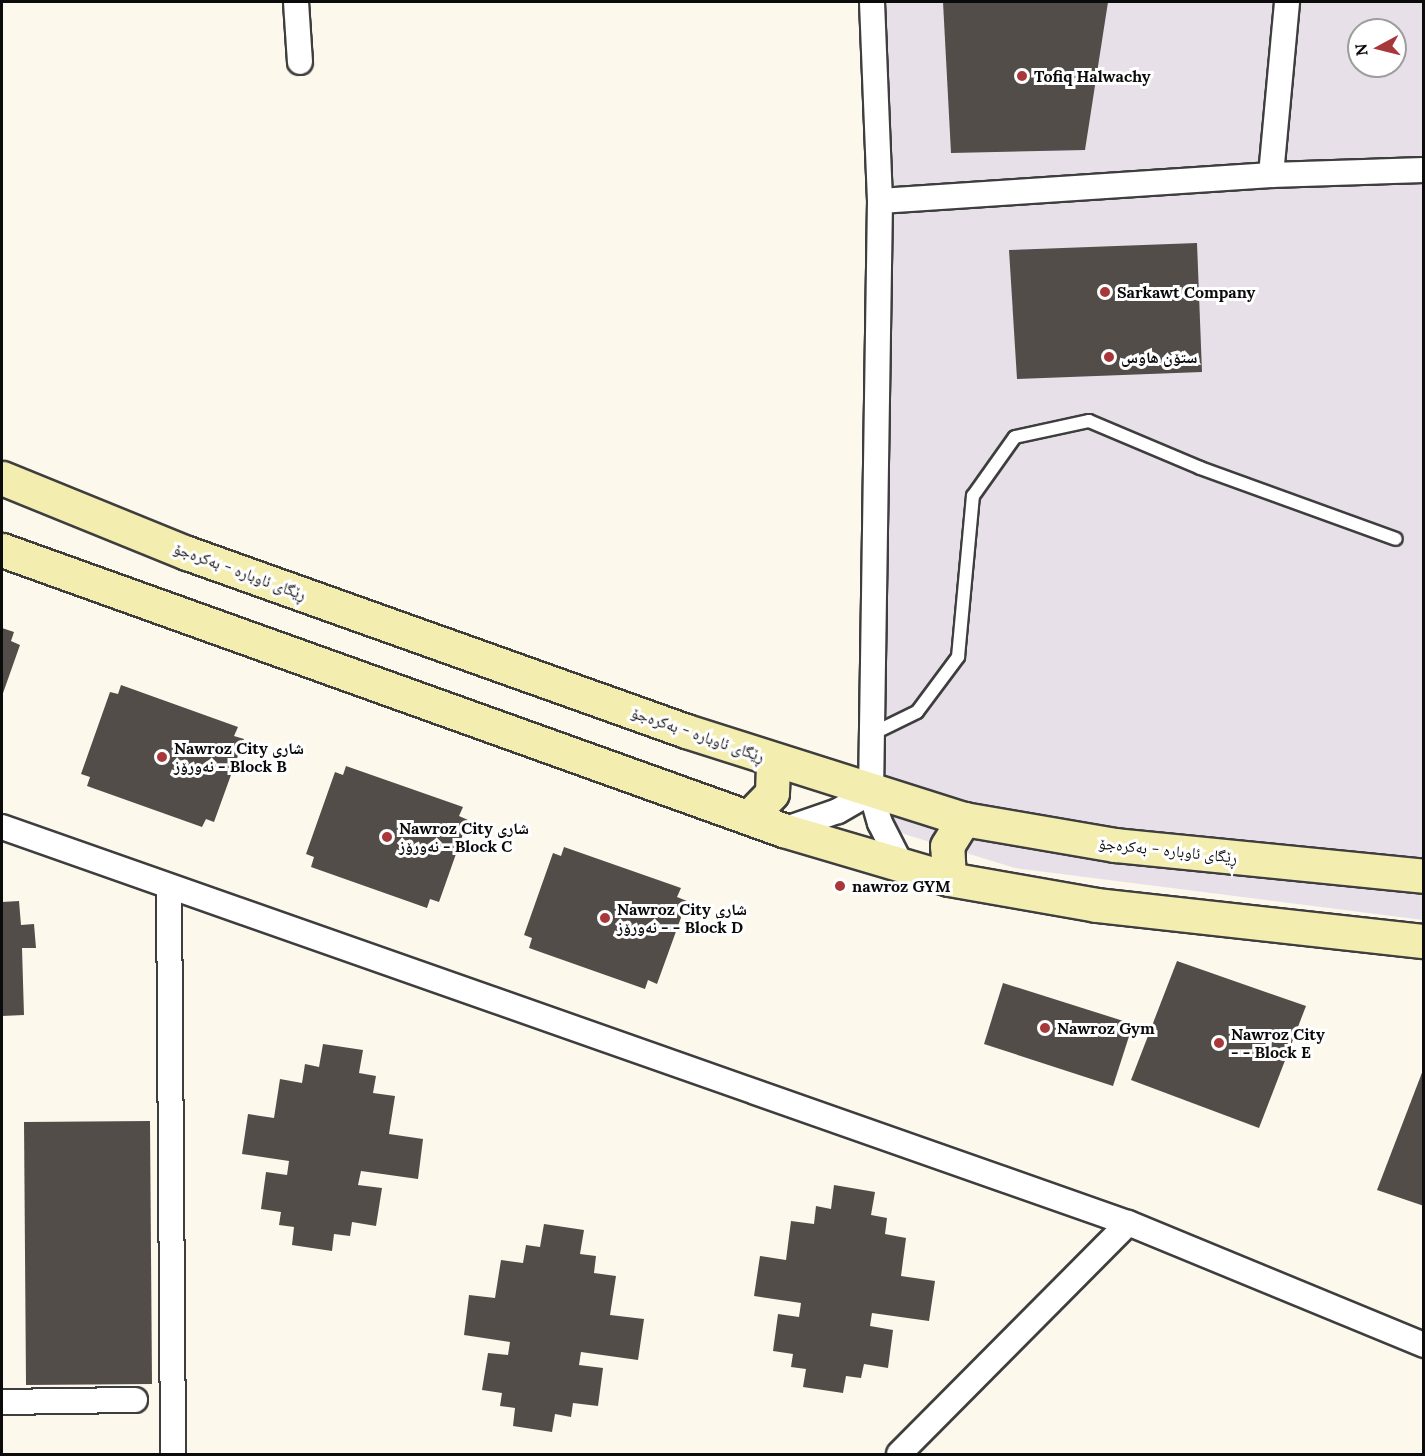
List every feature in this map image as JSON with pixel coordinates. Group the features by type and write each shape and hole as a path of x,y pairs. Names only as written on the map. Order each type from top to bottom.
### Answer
{"main road":[{"name":"ڕێگای ئاوبارە - بەکرەجۆ","path":"2,478 187,553 773,760 964,819 1115,845 1424,876"},
{"path":"2,550 783,830 949,879 1096,905 1424,941"},
{"path":"749,817 772,793 773,760"},
{"path":"949,879 947,846 964,819"}],"street":[{"path":"296,2 300,62"},
{"path":"872,2 880,201 871,792 880,823 902,866"},
{"path":"1271,175 1287,2"},
{"path":"880,201 1271,175 1424,170"},
{"path":"783,830 838,811 871,792"},
{"path":"2,827 169,889 1128,1223 1424,1346"},
{"path":"169,889 173,1455"},
{"path":"899,1455 1128,1223"},
{"path":"2,1402 135,1400"}],"lane":[{"path":"872,734 916,712 958,657 974,496 1016,437 1089,422 1200,468 1396,539"}],"shaded area":[{"path":"868,2 1423,2 1423,920 1015,868 868,823 879,303"}],"building":[{"name":"Tofiq Halwachy","path":"943,2 1108,2 1085,150 951,153"},
{"name":"Sarkawt Company","path":"1197,243 1202,372 1017,379 1009,250"},
{"path":"2,628 14,632 11,641 20,645 2,696"},
{"name":"Nawroz City شاری نەورۆز - Block B","path":"121,685 238,727 234,736 244,739 214,822 206,819 202,827 87,786 90,777 81,774 110,692 118,694"},
{"name":"Nawroz City شاری نەورۆز - Block C","path":"346,766 463,807 459,816 468,820 439,902 430,899 427,908 311,867 314,857 306,854 335,772 343,775"},
{"name":"Nawroz City شاری نەورۆز - - Block D","path":"564,847 681,888 677,897 687,901 657,984 648,980 645,989 529,948 532,938 524,935 553,853 561,856"},
{"path":"19,901 21,925 34,924 36,948 22,948 24,1015 2,1016 2,902"},
{"name":"Nawroz City - - Block E","path":"1177,961 1306,1006 1259,1128 1131,1080"},
{"path":"1003,983 1133,1024 1113,1086 984,1044"},
{"path":"323,1044 363,1050 359,1073 376,1076 373,1093 395,1096 389,1134 423,1139 418,1179 361,1171 358,1185 382,1188 376,1226 352,1222 350,1236 334,1234 332,1251 292,1245 294,1227 279,1225 281,1212 261,1209 266,1172 287,1175 289,1161 242,1154 248,1114 274,1118 280,1079 302,1083 305,1064 319,1067"},
{"path":"1424,1070 1424,1206 1377,1190"},
{"path":"150,1121 152,1384 26,1385 24,1122"},
{"path":"834,1185 875,1192 871,1215 887,1218 885,1234 906,1238 901,1276 935,1281 929,1321 872,1313 870,1326 893,1330 888,1368 864,1364 861,1378 846,1376 843,1393 803,1387 806,1369 791,1367 793,1354 773,1351 778,1314 799,1317 801,1303 754,1296 760,1256 786,1260 791,1221 814,1224 816,1206 831,1209"},
{"path":"544,1224 584,1230 580,1254 596,1256 594,1273 616,1276 610,1315 644,1319 638,1360 581,1352 579,1365 603,1368 598,1406 573,1403 571,1417 555,1414 552,1432 513,1426 515,1408 500,1406 502,1393 482,1390 488,1353 508,1355 510,1342 464,1335 469,1295 495,1298 501,1260 523,1263 526,1245 540,1247"}],"place":[{"name":"Tofiq Halwachy","path":"1022,76"},
{"name":"Sarkawt Company","path":"1105,292"},
{"name":"ستۆن هاوس","path":"1109,357"},
{"name":"Nawroz City شاری نەورۆز - Block B","path":"162,757"},
{"name":"Nawroz City شاری نەورۆز - Block C","path":"387,837"},
{"name":"nawroz GYM","path":"840,886"},
{"name":"Nawroz City شاری نەورۆز - - Block D","path":"605,918"},
{"name":"Nawroz Gym","path":"1045,1028"},
{"name":"Nawroz City - - Block E","path":"1219,1043"}]}
